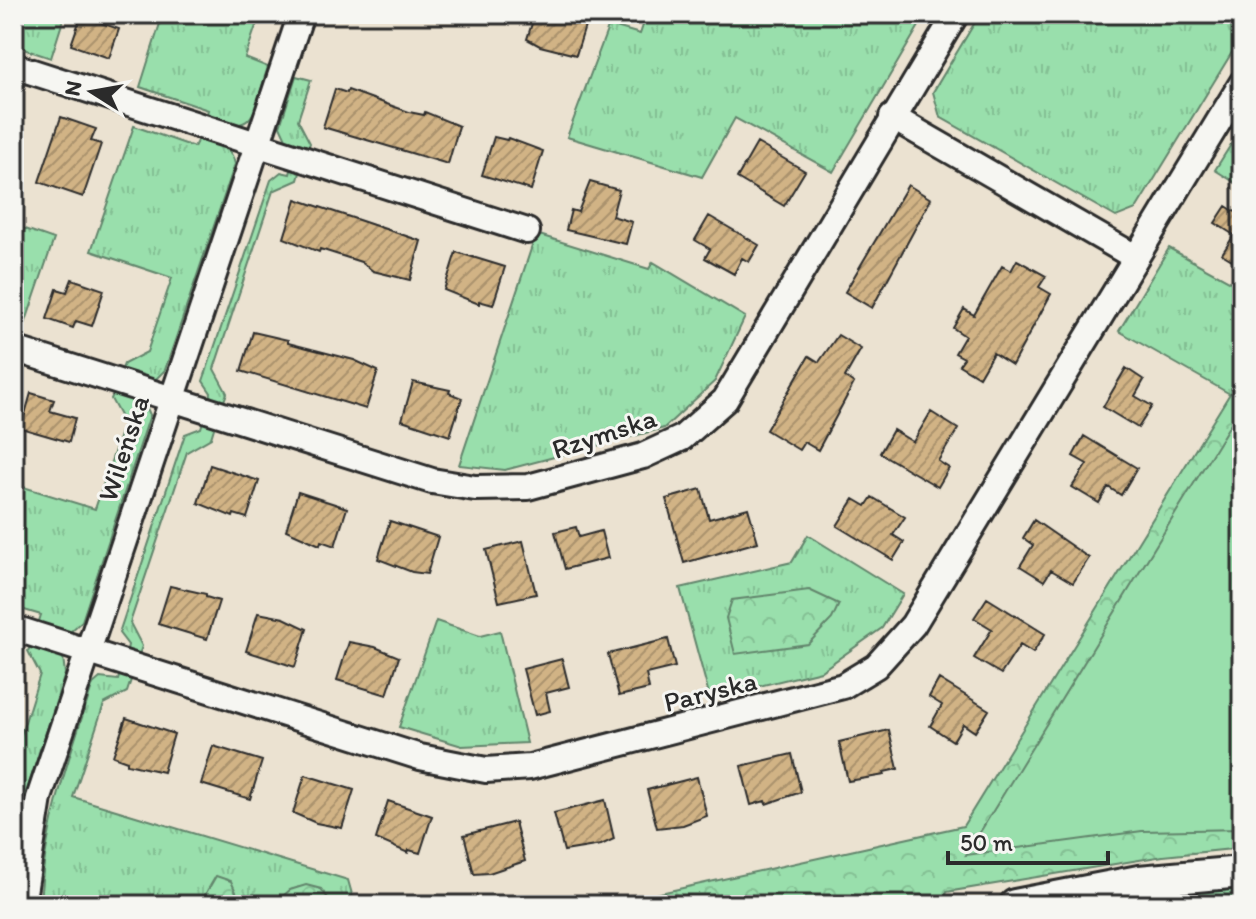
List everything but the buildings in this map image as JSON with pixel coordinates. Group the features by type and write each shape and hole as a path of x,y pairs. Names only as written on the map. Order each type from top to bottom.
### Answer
{"street":[{"name":"Wileńska","path":"22,905 39,798 301,14"},
{"name":"Rzymska","path":"14,349 432,481 475,488 528,487 643,456 682,438 725,400 956,14"},
{"path":"14,66 527,231"},
{"name":"Paryska","path":"14,628 420,757 486,770 552,762 825,694 876,666 913,625 1242,83"},
{"path":"892,117 1135,257"},
{"path":"1015,905 1139,881 1242,872"}],"green space":[{"path":"14,14 65,14 51,58 14,46"},
{"path":"163,14 260,14 245,58 268,67 256,108 245,122 223,125 205,121 208,110 140,87"},
{"path":"647,14 926,14 833,172 735,118 702,177 567,137 609,25 640,34"},
{"path":"980,14 1242,14 1242,36 1136,209 1116,217 940,117 933,92"},
{"path":"296,76 311,80 298,120 310,143 306,153 298,151 299,144 286,139 280,126"},
{"path":"134,126 194,147 199,137 217,142 230,152 235,164 165,370 153,382 120,374 124,364 147,352 172,278 91,251"},
{"path":"1242,127 1242,187 1215,170"},
{"path":"292,167 301,169 298,180 273,191 214,369 227,393 222,406 209,401 211,393 203,381 271,180 281,172 290,174"},
{"path":"14,225 54,239 23,330 14,327"},
{"path":"536,234 649,269 653,262 745,317 715,381 664,428 505,470 459,465"},
{"path":"1169,248 1242,288 1242,374 1230,394 1119,331"},
{"path":"1242,374 1242,848 1163,856 947,892 943,905 606,905 963,826"},
{"path":"115,390 141,401 150,415 82,621 67,635 37,627 41,615 14,607 14,484 95,509 124,423 111,399"},
{"path":"1242,405 1242,829 1142,831 966,855"},
{"path":"203,421 215,425 211,438 187,452 130,623 142,646 138,658 126,654 128,645 119,633 185,434 201,428"},
{"path":"808,535 903,594 882,628 821,671 710,698 680,588 792,562"},
{"path":"809,590 839,604 832,619 808,644 735,654 726,618 732,600"},
{"path":"436,621 480,636 500,631 527,743 462,746 399,727"},
{"path":"32,642 63,657 65,674 29,784 14,848 14,757 40,674 28,651"},
{"path":"120,673 132,677 127,692 104,704 73,797 348,880 355,905 40,905 52,820 93,684 100,678 118,680"},
{"path":"216,876 231,881 242,905 199,905"},
{"path":"1242,883 1242,900 1208,905 1065,905"},
{"path":"306,885 321,889 333,905 273,905 290,890"}]}
